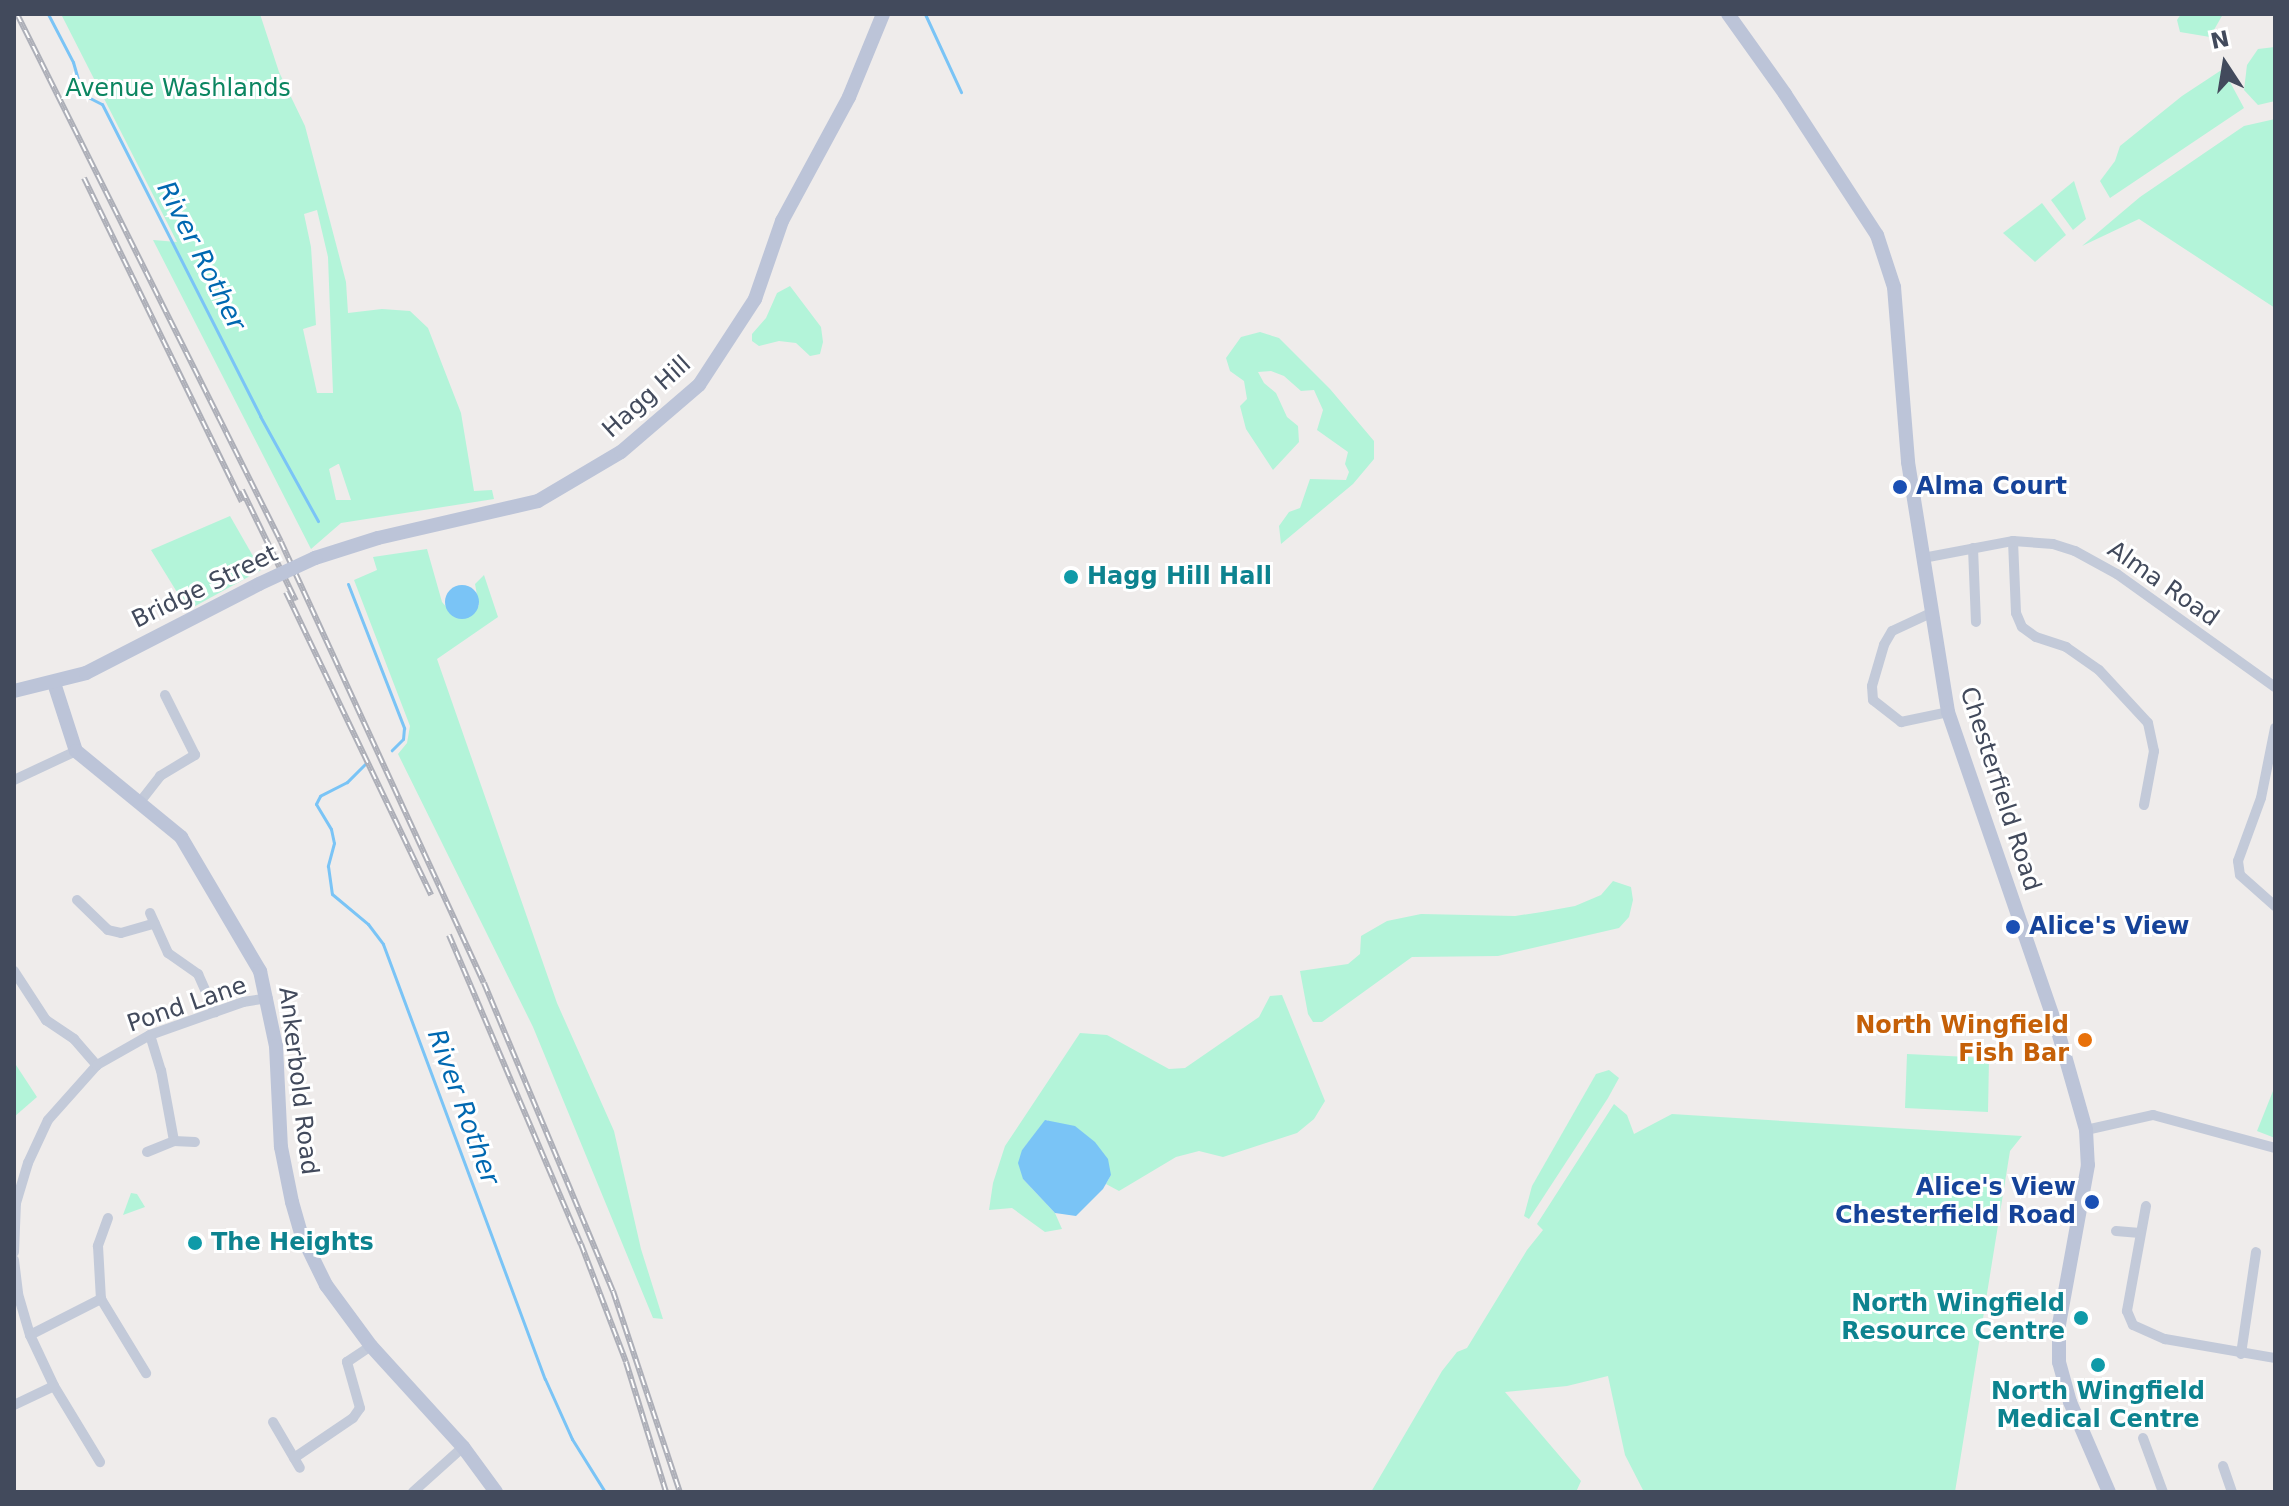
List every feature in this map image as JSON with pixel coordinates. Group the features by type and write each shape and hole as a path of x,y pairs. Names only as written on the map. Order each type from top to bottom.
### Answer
{"street":[{"name":"Hagg Hill","path":"378,538 538,501 621,452 699,385 755,299 782,221 849,97 883,14"},
{"name":"Chesterfield Road","path":"1728,14 1785,94 1877,235 1894,287 1908,462 1948,712 2057,1028 2086,1130 2088,1165 2059,1325 2059,1362 2070,1402 2109,1492"},
{"name":"Bridge Street","path":"14,691 86,673 315,558 378,538"},
{"name":"Alma Road","path":"1923,558 2013,541 2053,544 2097,561 2275,687"},
{"path":"2013,541 2016,613 2022,627 2036,637 2066,647 2099,670 2124,692 2148,723 2154,751 2144,805"},
{"path":"1973,548 1976,622"},
{"path":"1933,612 1892,631 1884,645 1872,686 1873,700 1901,722 1948,712"},
{"path":"14,780 76,751 54,683"},
{"path":"140,802 160,776 195,755 165,695"},
{"path":"2275,728 2261,798 2238,861 2240,875 2275,906"},
{"name":"Ankerbold Road","path":"76,751 140,802 188,848 260,971 276,1046 281,1147 297,1221 326,1285 371,1346 463,1447 496,1492"},
{"path":"77,900 108,930 121,933 153,918 168,953 198,974 215,1012"},
{"path":"14,971 46,1020 74,1039 97,1065"},
{"name":"Pond Lane","path":"14,1252 15,1203 28,1163 48,1120 97,1065 150,1035 215,1012 268,998"},
{"path":"150,1035 161,1070 174,1141"},
{"path":"2086,1130 2153,1115 2275,1148"},
{"path":"147,1152 174,1141 195,1142"},
{"path":"2146,1206 2127,1311 2133,1325 2165,1339 2275,1358"},
{"path":"108,1218 98,1246 101,1299 146,1373"},
{"path":"2116,1231 2140,1233"},
{"path":"2241,1354 2256,1252"},
{"path":"14,1260 18,1294 30,1335 54,1386 100,1462"},
{"path":"30,1335 101,1299"},
{"path":"273,1422 297,1463 353,1418 360,1408 347,1362 371,1346"},
{"path":"14,1405 54,1386"},
{"path":"2143,1438 2163,1492"},
{"path":"413,1492 463,1447"},
{"path":"2223,1466 2232,1492"}],"green space":[{"name":"Avenue Washlands","path":"61,14 260,14 279,72 305,126 346,282 348,313 382,309 410,311 428,328 461,413 474,491 492,490 494,499 341,523 311,549 153,240 177,242","holes":["317,210 328,257 333,393 317,393 303,329 316,325 311,247 304,214","339,464 351,500 336,500 329,469"]},
{"path":"2181,14 2223,14 2210,37 2180,32 2177,20"},
{"path":"2275,47 2275,101 2258,105 2244,90 2247,65 2258,49"},
{"path":"2223,69 2244,108 2110,198 2100,181 2115,161 2120,146 2182,96"},
{"path":"2275,119 2275,308 2139,219 2082,246 2140,197 2244,126"},
{"path":"2074,181 2086,219 2073,230 2051,200"},
{"path":"2042,203 2066,235 2035,262 2003,233"},
{"path":"790,286 821,327 823,342 820,354 810,356 796,343 779,341 759,346 752,341 752,334 766,318 777,293"},
{"path":"1260,332 1279,338 1330,389 1374,441 1374,459 1353,484 1281,544 1279,526 1289,512 1300,508 1310,479 1346,480 1349,472 1345,464 1348,452 1317,430 1323,410 1314,390 1301,391 1284,376 1271,371 1258,372 1264,383 1276,393 1287,417 1298,426 1299,442 1273,470 1246,429 1240,406 1247,399 1244,381 1230,371 1226,358 1241,337"},
{"path":"230,516 261,570 188,610 151,550"},
{"path":"427,549 442,602 456,618 479,606 475,584 484,575 498,617 437,659 557,1003 614,1131 641,1249 663,1319 653,1318 533,1027 398,754 407,743 410,726 354,580 377,570 373,557"},
{"path":"1613,881 1631,887 1633,900 1629,917 1619,928 1498,956 1412,957 1322,1022 1313,1022 1308,1014 1300,971 1348,964 1360,954 1361,936 1387,921 1421,914 1515,916 1542,912 1575,906 1601,895"},
{"path":"1282,995 1325,1101 1314,1119 1297,1133 1223,1157 1199,1151 1176,1157 1119,1191 1106,1184 1111,1175 1047,1120 1022,1150 1023,1179 1055,1213 1062,1229 1045,1232 1012,1208 989,1210 993,1183 1005,1146 1080,1033 1107,1035 1169,1069 1185,1068 1259,1017 1270,996"},
{"path":"1907,1054 1989,1058 1988,1112 1905,1108"},
{"path":"14,1062 37,1097 14,1117"},
{"path":"1609,1070 1619,1078 1529,1219 1524,1216 1532,1186 1596,1074"},
{"path":"2275,1086 2275,1138 2257,1131"},
{"path":"1614,1104 1627,1115 1634,1134 1672,1114 2022,1136 2010,1151 1955,1492 1644,1492 1625,1455 1608,1376 1567,1386 1505,1392 1581,1481 1576,1492 1371,1492 1442,1371 1457,1352 1467,1348 1527,1250 1543,1230 1537,1224"},
{"path":"131,1193 137,1194 145,1207 123,1215"}],"water":[{"path":"462,585 474,590 479,602 474,614 462,619 450,614 445,602 450,590"},
{"path":"1045,1120 1075,1126 1095,1142 1108,1159 1111,1175 1103,1189 1076,1216 1055,1213 1023,1179 1018,1163 1022,1150"}],"waterway":[{"name":"River Rother","path":"48,14 73,62 82,94 102,104 260,416 318,521"},
{"path":"925,14 961,92"},
{"name":"River Rother","path":"348,584 404,728 403,739 392,750"},
{"name":"River Rother","path":"366,763 347,782 320,796 316,804 331,829 334,843 328,866 332,894 368,924 383,944 545,1379 572,1439 605,1492"}],"railway":[{"path":"17,14 281,542 484,983 613,1291 680,1492"},
{"path":"84,178 242,502"},
{"path":"242,490 296,601"},
{"path":"286,592 431,895"},
{"path":"449,935 581,1244 626,1362 666,1492"}],"place":[{"name":"Alma Court","path":"1900,487"},
{"name":"Hagg Hill Hall","path":"1071,577"},
{"name":"Alice's View","path":"2013,927"},
{"name":"North Wingfield Fish Bar","path":"2085,1040"},
{"name":"Alice's View Chesterfield Road","path":"2092,1202"},
{"name":"The Heights","path":"195,1243"},
{"name":"North Wingfield Resource Centre","path":"2081,1318"},
{"name":"North Wingfield Medical Centre","path":"2098,1365"}]}
